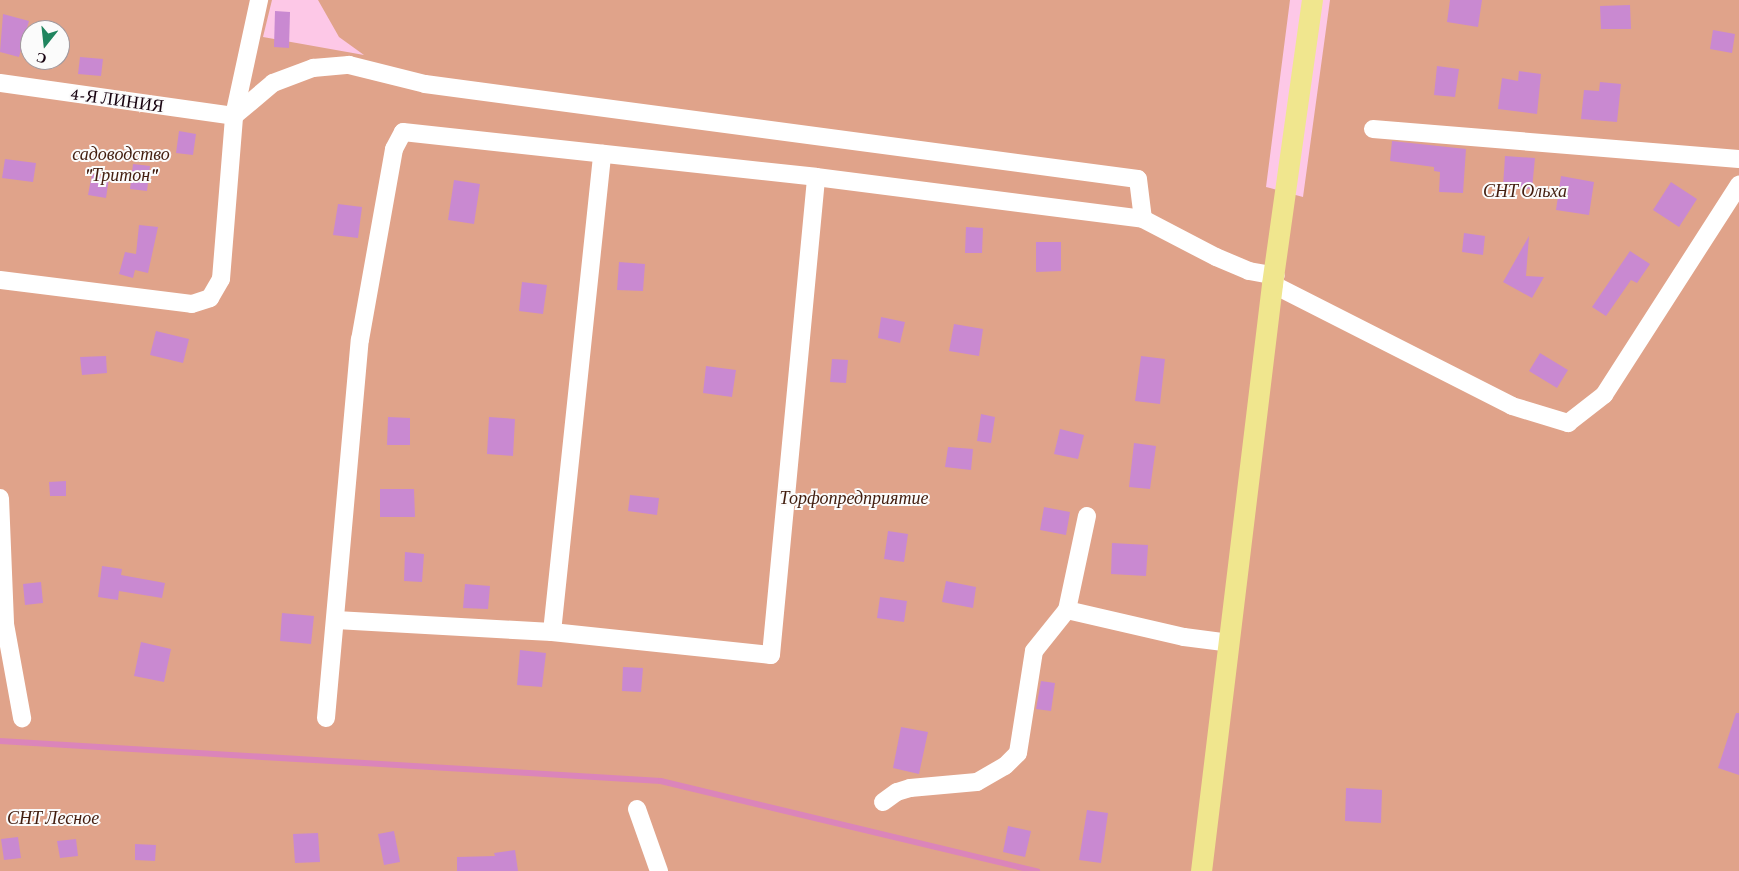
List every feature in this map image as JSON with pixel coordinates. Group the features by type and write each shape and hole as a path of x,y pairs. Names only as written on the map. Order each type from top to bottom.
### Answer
{"main road":[{"path":"1201,871 1274,280 1312,0"}],"street":[{"path":"0,280 192,304 210,298 221,279 234,116 259,0"},
{"path":"234,116 274,83 312,68 349,65 425,84 1138,179 1143,219"},
{"name":"4-Я ЛИНИЯ","path":"0,83 234,116"},
{"path":"1373,129 1739,159"},
{"path":"326,718 360,340 394,149 403,132 816,177 1143,219 1216,257 1274,280 1512,406 1568,424 1604,395 1739,185"},
{"path":"552,632 602,154"},
{"path":"336,620 552,632 771,655 816,177"},
{"path":"0,498 3,624 22,718"},
{"path":"883,802 896,792 910,788 977,782 1005,766 1018,752 1034,651 1067,610 1087,516"},
{"path":"1067,610 1184,637 1230,643"},
{"path":"637,809 659,871"}],"green space":[{"name":"Торфопредприятие","path":"0,0 272,0 263,37 364,55 339,37 318,0 1290,0 1266,187 1303,197 1330,0 1739,0 1739,871 0,871"}],"building":[{"path":"1450,0 1482,0 1478,27 1447,22"},
{"path":"1630,5 1631,29 1601,29 1600,6"},
{"path":"275,11 290,12 289,48 274,47"},
{"path":"3,14 25,20 20,20 19,57 0,52"},
{"path":"1713,30 1735,34 1732,53 1710,49"},
{"path":"80,57 103,59 101,76 78,74"},
{"path":"1437,66 1459,69 1455,97 1434,95"},
{"path":"1519,71 1541,74 1537,114 1498,109 1502,78 1518,81"},
{"path":"1600,82 1621,84 1617,122 1581,119 1584,90 1599,91"},
{"path":"179,131 196,134 193,155 176,153"},
{"path":"1392,141 1466,149 1463,193 1439,192 1440,172 1434,171 1434,167 1390,161"},
{"path":"1505,156 1535,158 1532,189 1503,187"},
{"path":"5,159 36,163 33,182 2,178"},
{"path":"133,164 150,166 147,191 130,189"},
{"path":"92,174 109,178 106,198 88,195"},
{"path":"1561,176 1594,182 1589,215 1556,210"},
{"path":"454,180 480,184 474,224 448,220"},
{"path":"1671,182 1697,199 1679,227 1653,210"},
{"path":"338,204 362,207 358,238 333,235"},
{"path":"139,225 158,227 148,273 135,270 133,278 119,274 125,252 136,254"},
{"path":"966,227 983,228 982,253 965,253"},
{"path":"1464,233 1485,236 1483,255 1462,252"},
{"path":"1529,236 1526,276 1544,277 1532,298 1503,282"},
{"path":"1036,242 1061,242 1061,271 1036,272"},
{"path":"1630,251 1650,264 1637,283 1631,280 1606,316 1592,307"},
{"path":"619,262 645,264 643,291 617,290"},
{"path":"522,282 547,285 543,314 519,311"},
{"path":"881,317 905,322 900,343 878,338"},
{"path":"954,324 983,329 979,356 949,351"},
{"path":"156,331 189,339 183,363 150,355"},
{"path":"1540,353 1568,370 1557,388 1529,371"},
{"path":"106,356 107,373 82,375 80,357"},
{"path":"1141,356 1165,359 1160,404 1135,401"},
{"path":"832,359 848,360 846,383 830,382"},
{"path":"706,366 736,370 732,397 703,393"},
{"path":"981,414 995,417 991,443 977,441"},
{"path":"388,417 410,418 410,445 387,445"},
{"path":"489,417 515,419 513,456 487,454"},
{"path":"1060,429 1084,435 1078,459 1054,454"},
{"path":"1134,443 1156,446 1150,489 1129,487"},
{"path":"948,447 973,449 971,470 945,467"},
{"path":"66,481 66,496 50,496 49,482"},
{"path":"380,489 414,489 415,517 380,517"},
{"path":"630,495 659,498 657,515 628,511"},
{"path":"1044,507 1070,512 1066,535 1040,530"},
{"path":"888,531 908,534 904,562 884,559"},
{"path":"1112,543 1148,545 1146,576 1111,574"},
{"path":"405,552 424,554 422,582 404,581"},
{"path":"102,566 122,569 121,575 165,583 162,598 119,591 118,600 98,597"},
{"path":"946,581 976,587 973,608 942,602"},
{"path":"41,582 43,603 25,605 23,584"},
{"path":"465,584 490,586 488,609 463,608"},
{"path":"880,597 907,601 904,622 877,618"},
{"path":"282,613 314,616 311,644 280,641"},
{"path":"141,642 171,649 164,682 134,676"},
{"path":"520,650 546,653 542,687 517,685"},
{"path":"623,667 643,668 641,692 622,691"},
{"path":"1041,681 1055,683 1051,711 1036,709"},
{"path":"1736,713 1739,713 1739,775 1718,768"},
{"path":"901,727 928,732 919,774 893,768"},
{"path":"1346,788 1382,790 1381,823 1345,821"},
{"path":"1087,810 1108,813 1101,863 1079,860"},
{"path":"1008,826 1031,831 1025,857 1003,852"},
{"path":"394,831 400,862 384,865 378,834"},
{"path":"318,833 320,862 295,863 293,834"},
{"path":"18,837 21,858 4,860 1,839"},
{"path":"76,839 78,856 60,858 57,841"},
{"path":"135,844 156,845 155,861 135,860"},
{"path":"515,850 518,871 457,871 457,857 495,856 494,853"}],"waterway":[{"path":"0,741 661,781 1037,871"}],"park label":[{"name":"садоводство \"Тритон\"","path":"121,165"},
{"name":"СНТ Ольха","path":"1525,191"},
{"name":"СНТ Лесное","path":"53,818"}]}
